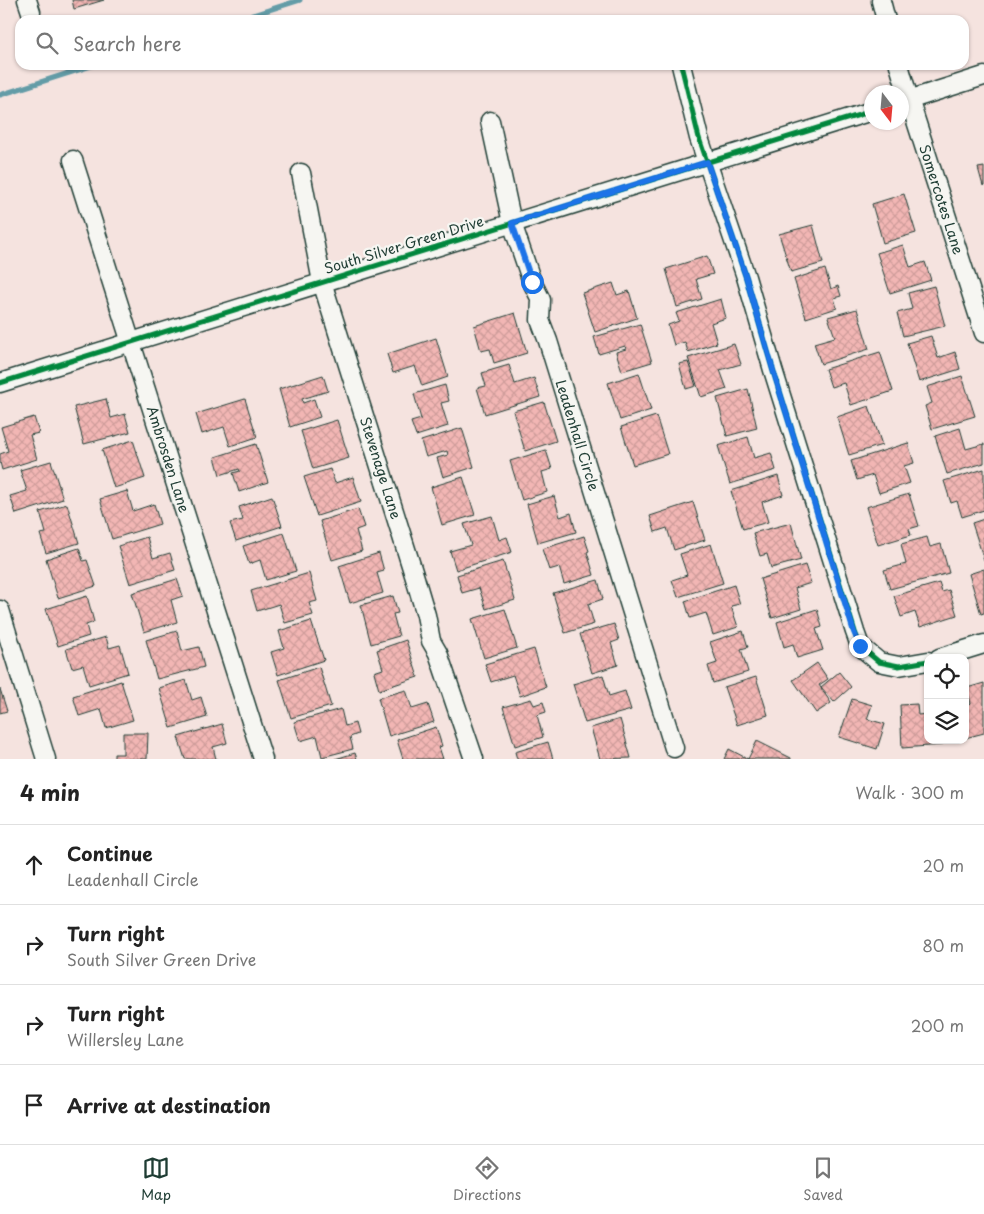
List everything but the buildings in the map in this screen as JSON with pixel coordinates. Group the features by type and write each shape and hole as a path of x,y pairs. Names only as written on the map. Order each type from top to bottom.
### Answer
{"street":[{"path":"881,1 885,15"},
{"path":"682,70 699,138 746,277 854,632 860,646 879,662 899,666 924,662"},
{"name":"Somercotes Lane","path":"900,70 902,85"},
{"path":"909,99 984,76"},
{"name":"Somercotes Lane","path":"909,112 984,333"},
{"name":"South Silver Green Drive","path":"0,383 864,113"},
{"name":"Leadenhall Circle","path":"490,121 512,223 532,282 541,300 540,320 566,397 674,748"},
{"name":"Ambrosden Lane","path":"73,160 263,759"},
{"name":"Stevenage Lane","path":"301,173 322,282 415,578 431,640 438,652 474,759"},
{"path":"0,610 46,759"},
{"path":"952,654 984,644"}],"waterway":[{"path":"253,15 300,0"},
{"path":"0,95 78,70"}],"cycle path":[{"path":"682,70 699,138 746,277 773,370 860,646 879,662 899,666 924,662"},
{"path":"0,383 864,113"}],"route":[{"path":"532,282 512,223 707,162 746,277 773,370 854,632 860,646"}]}
